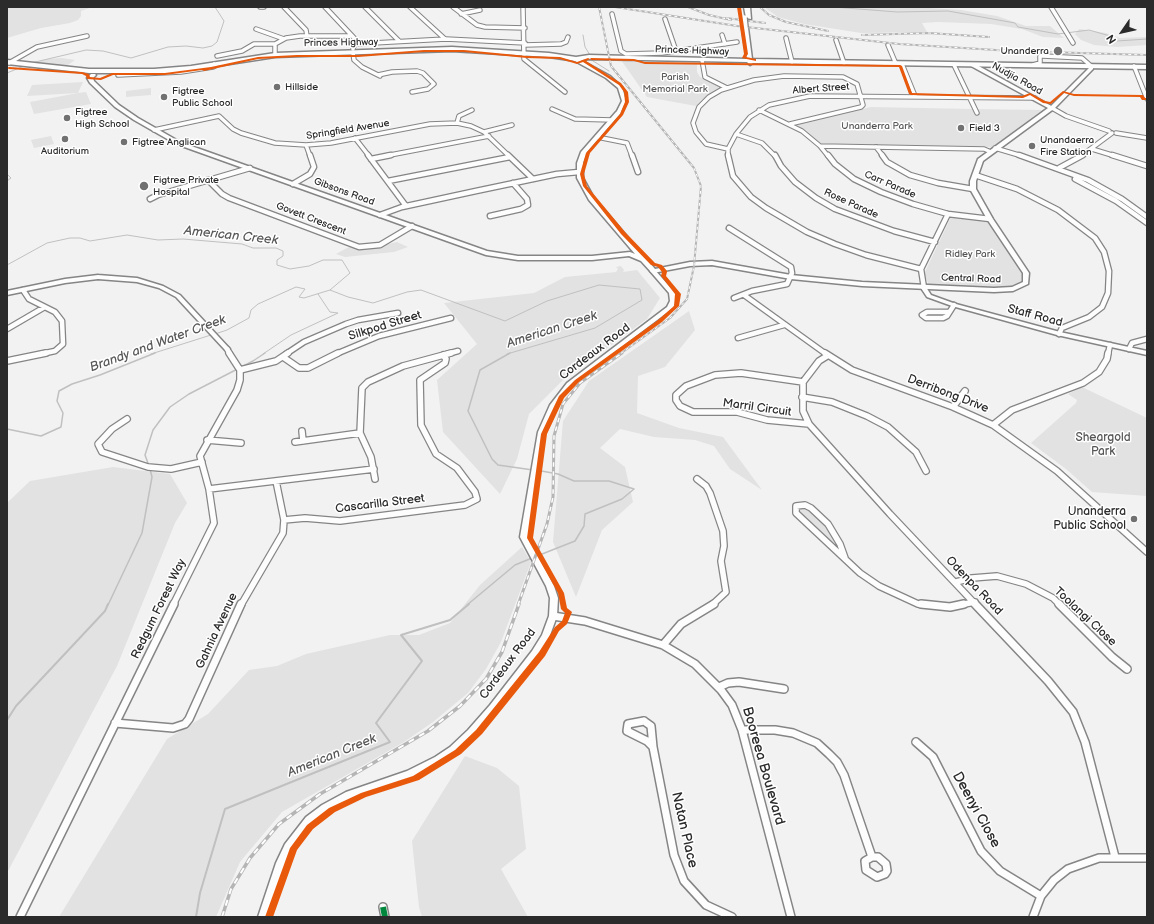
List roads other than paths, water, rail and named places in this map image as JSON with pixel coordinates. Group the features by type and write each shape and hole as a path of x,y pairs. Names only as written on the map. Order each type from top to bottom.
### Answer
{"main road":[{"path":"742,7 747,18"},
{"path":"747,7 752,60"},
{"name":"Princes Highway","path":"10,64 97,74 124,71 166,71 274,55 353,51 452,49 577,58 663,57 702,61 752,60 792,63 842,64 1147,66"},
{"name":"Princes Highway","path":"702,61 752,60 792,63"},
{"name":"Nudjia Road","path":"973,65 1052,108"},
{"name":"Gibsons Road","path":"97,74 117,106 154,130 178,142 486,253 508,257 587,258 633,255 647,264"},
{"path":"973,189 975,175 980,160 1052,108"},
{"path":"579,173 582,156 618,113"},
{"name":"Cordeaux Road","path":"579,173 580,181 587,194 653,271"},
{"name":"Central Road","path":"653,271 690,264 712,263 791,277 862,284 924,288 1006,290 1019,287 1026,283 1026,273 990,219 973,189"},
{"name":"Gibsons Road","path":"612,256 634,250"}],"street":[{"path":"284,7 306,30 307,36"},
{"path":"325,7 356,40 353,51 355,61 383,78"},
{"path":"365,7 371,7"},
{"path":"365,7 399,41"},
{"path":"410,7 445,39"},
{"path":"453,7 471,22 485,27 525,28"},
{"path":"524,7 526,60 565,92"},
{"path":"1051,7 1073,43"},
{"path":"461,14 480,10"},
{"path":"612,14 622,53 663,57 676,51 737,42"},
{"path":"666,20 676,51"},
{"path":"256,31 262,31 284,39"},
{"path":"722,35 725,44"},
{"path":"10,64 37,47 87,36"},
{"path":"252,44 275,44 284,39 307,36 352,36"},
{"path":"355,44 445,39 525,44 561,44 566,42 568,37"},
{"path":"786,38 792,63"},
{"path":"836,40 842,64"},
{"path":"217,56 225,56 242,51 256,41"},
{"path":"274,55 275,44"},
{"path":"888,45 915,96"},
{"path":"1042,60 1040,57 1042,56 1078,58 1085,59 1091,66 1091,68 1052,108 1066,116 1113,132 1147,138"},
{"path":"577,58 608,77 621,90 624,101 618,113"},
{"path":"1033,65 1042,60"},
{"path":"1042,60 1051,65"},
{"path":"702,61 702,73 705,77 727,88"},
{"path":"118,75 175,73 213,67 215,66 214,64"},
{"path":"954,65 977,113"},
{"path":"1134,66 1147,98"},
{"path":"378,75 392,72 417,71 423,73 434,84 428,89 412,92"},
{"path":"790,124 863,105 861,95 855,82 848,78 836,76 777,76 754,80 727,88 704,101 696,112 693,123 696,132 706,144 728,149 729,164 733,176 746,192 766,208 807,232 835,244 866,255 921,269"},
{"name":"Albert Street","path":"728,149 736,134 750,117 759,110 769,105 796,98 823,95 861,95 1035,98"},
{"path":"552,109 575,119 612,120"},
{"path":"457,123 459,116 472,110"},
{"name":"Carr Parade","path":"759,110 790,124 820,146 835,164 854,178 887,195 948,214 990,219"},
{"name":"Springfield Avenue","path":"154,130 219,116 233,129 241,133 275,143 306,145 430,124 457,123 471,126 484,132 532,179"},
{"path":"484,132 512,125"},
{"path":"1059,168 1079,158 1113,132"},
{"name":"Rose Parade","path":"736,134 762,143 773,152 781,166 795,182 816,198 835,209 865,222 935,242"},
{"path":"371,159 489,136"},
{"path":"597,137 627,143 638,172"},
{"path":"354,138 388,181 404,206"},
{"path":"293,184 310,174 314,168 306,145"},
{"path":"820,146 993,150 1016,155 1059,168 1088,180 1116,195 1147,217"},
{"path":"876,147 887,162 910,175 938,183 973,189"},
{"path":"1092,149 1147,166"},
{"path":"1016,155 1083,182 1116,201 1147,223"},
{"path":"388,181 510,156"},
{"path":"150,199 250,168"},
{"path":"377,214 404,206 556,174 579,173"},
{"path":"975,175 1017,189 1058,210 1095,238 1104,252 1109,271 1108,293 1102,307 1089,318 1062,328 1059,334"},
{"name":"Govett Crescent","path":"208,180 222,194 229,198 359,247 380,244 412,226"},
{"path":"490,216 521,209 528,205 528,199 513,183"},
{"path":"924,288 921,269 948,214"},
{"path":"729,228 791,267 791,277 787,284 752,291 734,298"},
{"name":"Cordeaux Road","path":"263,917 281,863 290,844 309,820 325,808 349,795 410,774 438,760 453,750 484,717 535,654 546,636 553,616 554,598 550,586 526,542 524,532 532,480 544,425 553,405 563,389 670,308 673,301 672,293 653,271"},
{"path":"7,293 65,281 98,277 137,280 170,290 208,326 227,349 240,370 268,364 283,357 304,342 346,324 388,312 398,313"},
{"name":"Staff Road","path":"924,288 929,296 954,305 1059,334 1147,353"},
{"path":"7,361 51,352 61,346 62,321 55,312 43,308 29,299 23,290"},
{"name":"Derribong Drive","path":"744,295 827,356 868,377 953,407 993,425 1057,471 1147,552"},
{"path":"949,312 927,312 922,315 926,318 940,319 947,316 954,305"},
{"path":"7,329 43,308"},
{"name":"Silkpod Street","path":"283,357 300,368 308,368 364,341 396,331 445,322 451,318"},
{"path":"738,338 784,325"},
{"path":"1129,349 1132,343 1147,339"},
{"path":"993,425 1012,410 1083,383 1099,372 1107,359 1110,345"},
{"path":"375,479 374,469 360,433 361,391 364,386 403,366 458,351"},
{"name":"Cascarilla Street","path":"284,520 305,518 340,521 465,505 477,499 475,492 457,468 436,454 421,425 420,380 445,363 446,359 443,355"},
{"path":"802,382 819,361 827,356"},
{"name":"Redgum Forest Way","path":"20,917 214,523 209,489 200,455 236,390 241,374 240,370"},
{"name":"Marril Circuit","path":"802,382 741,373 715,375 686,386 676,395 676,400 680,406 693,412 737,412 767,420 809,424"},
{"name":"Odenpa Road","path":"802,382 803,411 809,424 890,514 975,602 1048,681 1073,712 1085,742 1115,857"},
{"path":"953,407 965,391"},
{"path":"802,397 832,402 867,416 888,427 906,441 916,452 926,471"},
{"path":"127,420 112,429 98,444 102,452 148,467 171,469 202,462"},
{"path":"302,431 304,441"},
{"path":"295,442 360,433"},
{"path":"207,440 241,443"},
{"path":"209,489 374,469"},
{"path":"663,645 681,624 716,603 726,592 721,562 724,546 723,531 710,493 706,486 697,479"},
{"name":"Gahnia Avenue","path":"115,723 173,728 185,724 189,719 242,602 283,533 284,520 276,481"},
{"path":"845,558 840,544 828,524 811,508 805,505 796,506 796,513 860,573 879,586 918,604 950,607 975,602"},
{"name":"Toolangi Close","path":"956,582 972,578 997,576 1026,584 1053,598 1112,657 1127,669"},
{"name":"Booreea Boulevard","path":"553,616 585,621 663,645 695,664 719,687 732,705 742,730 790,917"},
{"path":"719,687 735,682 759,684 784,689"},
{"path":"742,730 775,730 793,733 816,743 830,754 837,762 844,775 872,857"},
{"name":"Deenyi Close","path":"916,742 933,757 981,851 1000,871 1041,896"},
{"name":"Natan Place","path":"653,747 679,871 684,881 699,898 714,909 732,917"},
{"path":"1033,917 1041,896 1054,880 1068,869 1090,861 1115,857 1147,858"},
{"path":"383,907 385,917"}],"waterway":[{"name":"American Creek","path":"31,63 86,50 103,51 131,58 168,47 186,46 203,48 212,46 217,42 224,21 215,7"},
{"path":"833,7 897,12 948,11 1015,23 1018,27 1058,34 1089,30 1110,36 1117,41 1147,39"},
{"path":"583,35 585,47 590,55"},
{"path":"590,59 609,71"},
{"name":"American Creek","path":"7,73 24,66"},
{"name":"American Creek","path":"7,174 11,178 7,181"},
{"name":"American Creek","path":"7,265 47,243 70,238 80,238 90,241 127,235 158,240 183,239 242,244 253,248 276,248 283,251 283,256 277,260 277,265 290,269 309,266 323,260 342,260 350,273 330,290"},
{"name":"American Creek","path":"330,290 348,297 373,303 407,292 421,290 505,321 547,301 599,285 640,289 642,300 595,328 510,353"},
{"name":"Brandy and Water Creek","path":"215,334 227,330 249,318 251,310 258,304 296,287 305,289 299,297 304,298 330,290"},
{"path":"263,354 291,335 338,313 330,312 318,294"},
{"name":"Brandy and Water Creek","path":"151,354 211,335"},
{"name":"Brandy and Water Creek","path":"7,429 41,436 61,427 63,413 57,401 59,391 72,384 100,375 155,353"},
{"path":"149,466 145,455 153,430 170,407 189,394 253,361 265,353"},
{"name":"American Creek","path":"510,353 480,370 468,411 492,459 498,465 533,470"},
{"path":"108,605 142,533 152,477 150,469"},
{"name":"American Creek","path":"536,470 558,474 574,481 609,481 634,489 622,499 585,514 584,526 575,541 537,556"},
{"name":"American Creek","path":"467,605 515,565 532,558"},
{"path":"7,720 16,706 105,611 108,604"},
{"name":"American Creek","path":"196,917 200,893 225,809 390,742 376,723 422,661 401,635 450,620 469,604"}],"railway":[{"path":"599,7 611,66 694,168 701,186 694,266 687,299 670,318 620,354"},
{"path":"615,7 737,26 899,44 1012,51 1147,55"},
{"path":"688,7 709,15 731,20"},
{"path":"760,7 769,15 786,22 828,31"},
{"path":"726,18 765,23"},
{"path":"862,35 929,33 989,37"},
{"path":"518,605 547,524 553,497 554,436 563,404 580,383 622,353"},
{"path":"222,917 231,889 250,858 279,824 320,794 428,731 460,706 486,679 502,652 519,604"}],"place":[{"name":"Unanderra","path":"1058,51"},
{"name":"Hillside","path":"277,87"},
{"name":"Figtree Public School","path":"164,97"},
{"name":"Figtree High School","path":"67,118"},
{"name":"Field 3","path":"961,128"},
{"name":"Auditorium","path":"65,139"},
{"name":"Figtree Anglican","path":"124,142"},
{"name":"Unandaerra Fire Station","path":"1032,146"},
{"name":"Figtree Private Hospital","path":"144,186"},
{"name":"Unanderra Public School","path":"1134,519"}],"park label":[{"name":"Parish Memorial Park","path":"675,82"},
{"name":"Unanderra Park","path":"877,126"},
{"name":"Ridley Park","path":"970,254"},
{"name":"Sheargold Park","path":"1103,445"}]}
